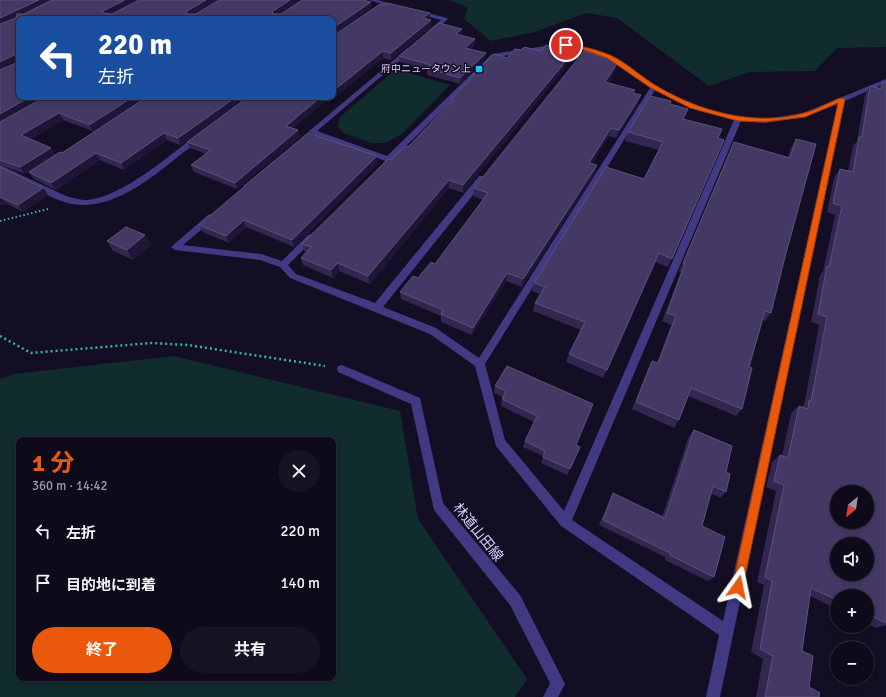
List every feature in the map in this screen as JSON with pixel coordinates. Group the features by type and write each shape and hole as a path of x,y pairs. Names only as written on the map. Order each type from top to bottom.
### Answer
{"street":[{"path":"372,0 445,19 426,35"},
{"path":"378,8 384,3"},
{"path":"414,45 309,135 385,162 494,55 566,45 584,52 609,57 654,87 693,107 738,119 765,120 805,115 886,81"},
{"path":"480,364 654,87"},
{"path":"713,697 842,99"},
{"path":"565,522 738,119"},
{"path":"0,167 28,177 73,202 93,202 116,196 205,132"},
{"path":"377,308 487,172"},
{"path":"217,211 175,247 261,257 283,266 293,276 432,331 480,364 500,442 565,522 728,633"},
{"path":"283,266 316,232"},
{"name":"林道山田線","path":"342,369 416,401 438,506 515,600 558,684 550,697"}],"path":[{"path":"0,221 73,202"},
{"path":"0,336 31,352 151,343 188,344 342,369"}],"green space":[{"path":"449,0 886,0 886,47 837,48 815,71 750,72 709,86 617,18 586,13 535,32 491,41 464,19 468,8"},
{"path":"396,69 450,85 402,134 385,143 371,143 344,133 338,127 340,117"},
{"path":"174,356 400,411 418,519 527,679 515,697 0,697 0,379 14,374"}],"building":[{"path":"0,0 39,0 0,18"},
{"path":"52,0 125,0 103,11 103,13 112,14 139,0 206,0 187,11 187,14 196,14 219,0 290,0 273,11 272,14 281,14 302,0 363,0 371,2 336,26 336,16 16,16 17,14 24,14"},
{"path":"387,3 430,13 423,18 431,20 391,53 383,51 336,89 336,34 380,4 384,5"},
{"path":"16,18 16,55 0,62 0,24"},
{"path":"439,23 462,29 456,34 475,39 465,48 486,53 460,78 427,68 431,65 399,56"},
{"path":"555,44 576,49 463,185 449,180 368,276 338,263 331,270 301,258 311,247 302,244 388,159 391,160 405,146 408,147 453,100 451,99 471,79 469,79 494,54 507,58 515,49 521,50 524,47 541,51 546,45 553,46"},
{"path":"584,51 618,62 605,82 635,90 633,93 641,95 619,130 611,128 589,163 597,165 523,279 507,273 473,328 441,314 443,310 400,292 413,276 418,278 431,262 435,264 488,193 474,188"},
{"path":"16,63 16,100 25,100 0,114 0,70"},
{"path":"882,82 886,83 886,623 874,617 874,589 830,589 830,597 811,588 802,651 813,656 809,687 820,693 819,697 765,697 773,656 760,649 772,581 765,577 784,485 774,481 780,455 788,458 799,406 808,409 809,400 811,401 827,317 818,314 827,266 829,267 842,206 833,203 840,169 853,172 859,137 862,137 870,86 882,89"},
{"path":"650,96 671,101 670,104 688,109 683,119 722,129 718,138 724,140 672,259 659,253 607,370 569,354 585,322 535,303 545,287 534,283 606,167 644,179 663,142 628,132"},
{"path":"40,100 128,100 89,125 59,113 21,135 51,148 20,167 0,160 0,122"},
{"path":"142,100 232,100 178,138 164,133 121,163 96,153 51,183 29,172 60,152 62,153"},
{"path":"244,100 317,100 286,126 298,130 235,183 191,165 211,150 187,142"},
{"path":"308,133 377,156 292,240 244,220 226,236 199,225 244,186"},
{"path":"796,139 816,144 771,313 765,311 749,367 752,368 742,409 691,388 679,420 636,402 652,361 658,363 676,316 667,313 685,263 683,263 734,142 790,158"},
{"path":"0,167 43,188 18,205 0,197"},
{"path":"126,227 145,235 127,250 107,241"},
{"path":"507,366 593,404 576,445 580,447 570,469 543,457 545,451 525,441 537,416 502,399 506,391 495,386"},
{"path":"694,430 732,446 726,472 730,474 726,492 713,486 702,526 725,537 714,577 670,555 670,553 603,520 613,493 665,518"}],"place":[{"name":"府中ニュータウン上","path":"479,69"}],"route":[{"path":"566,45 586,49 609,57 654,87 693,107 738,119 765,120 805,115 842,99 738,587"}]}
